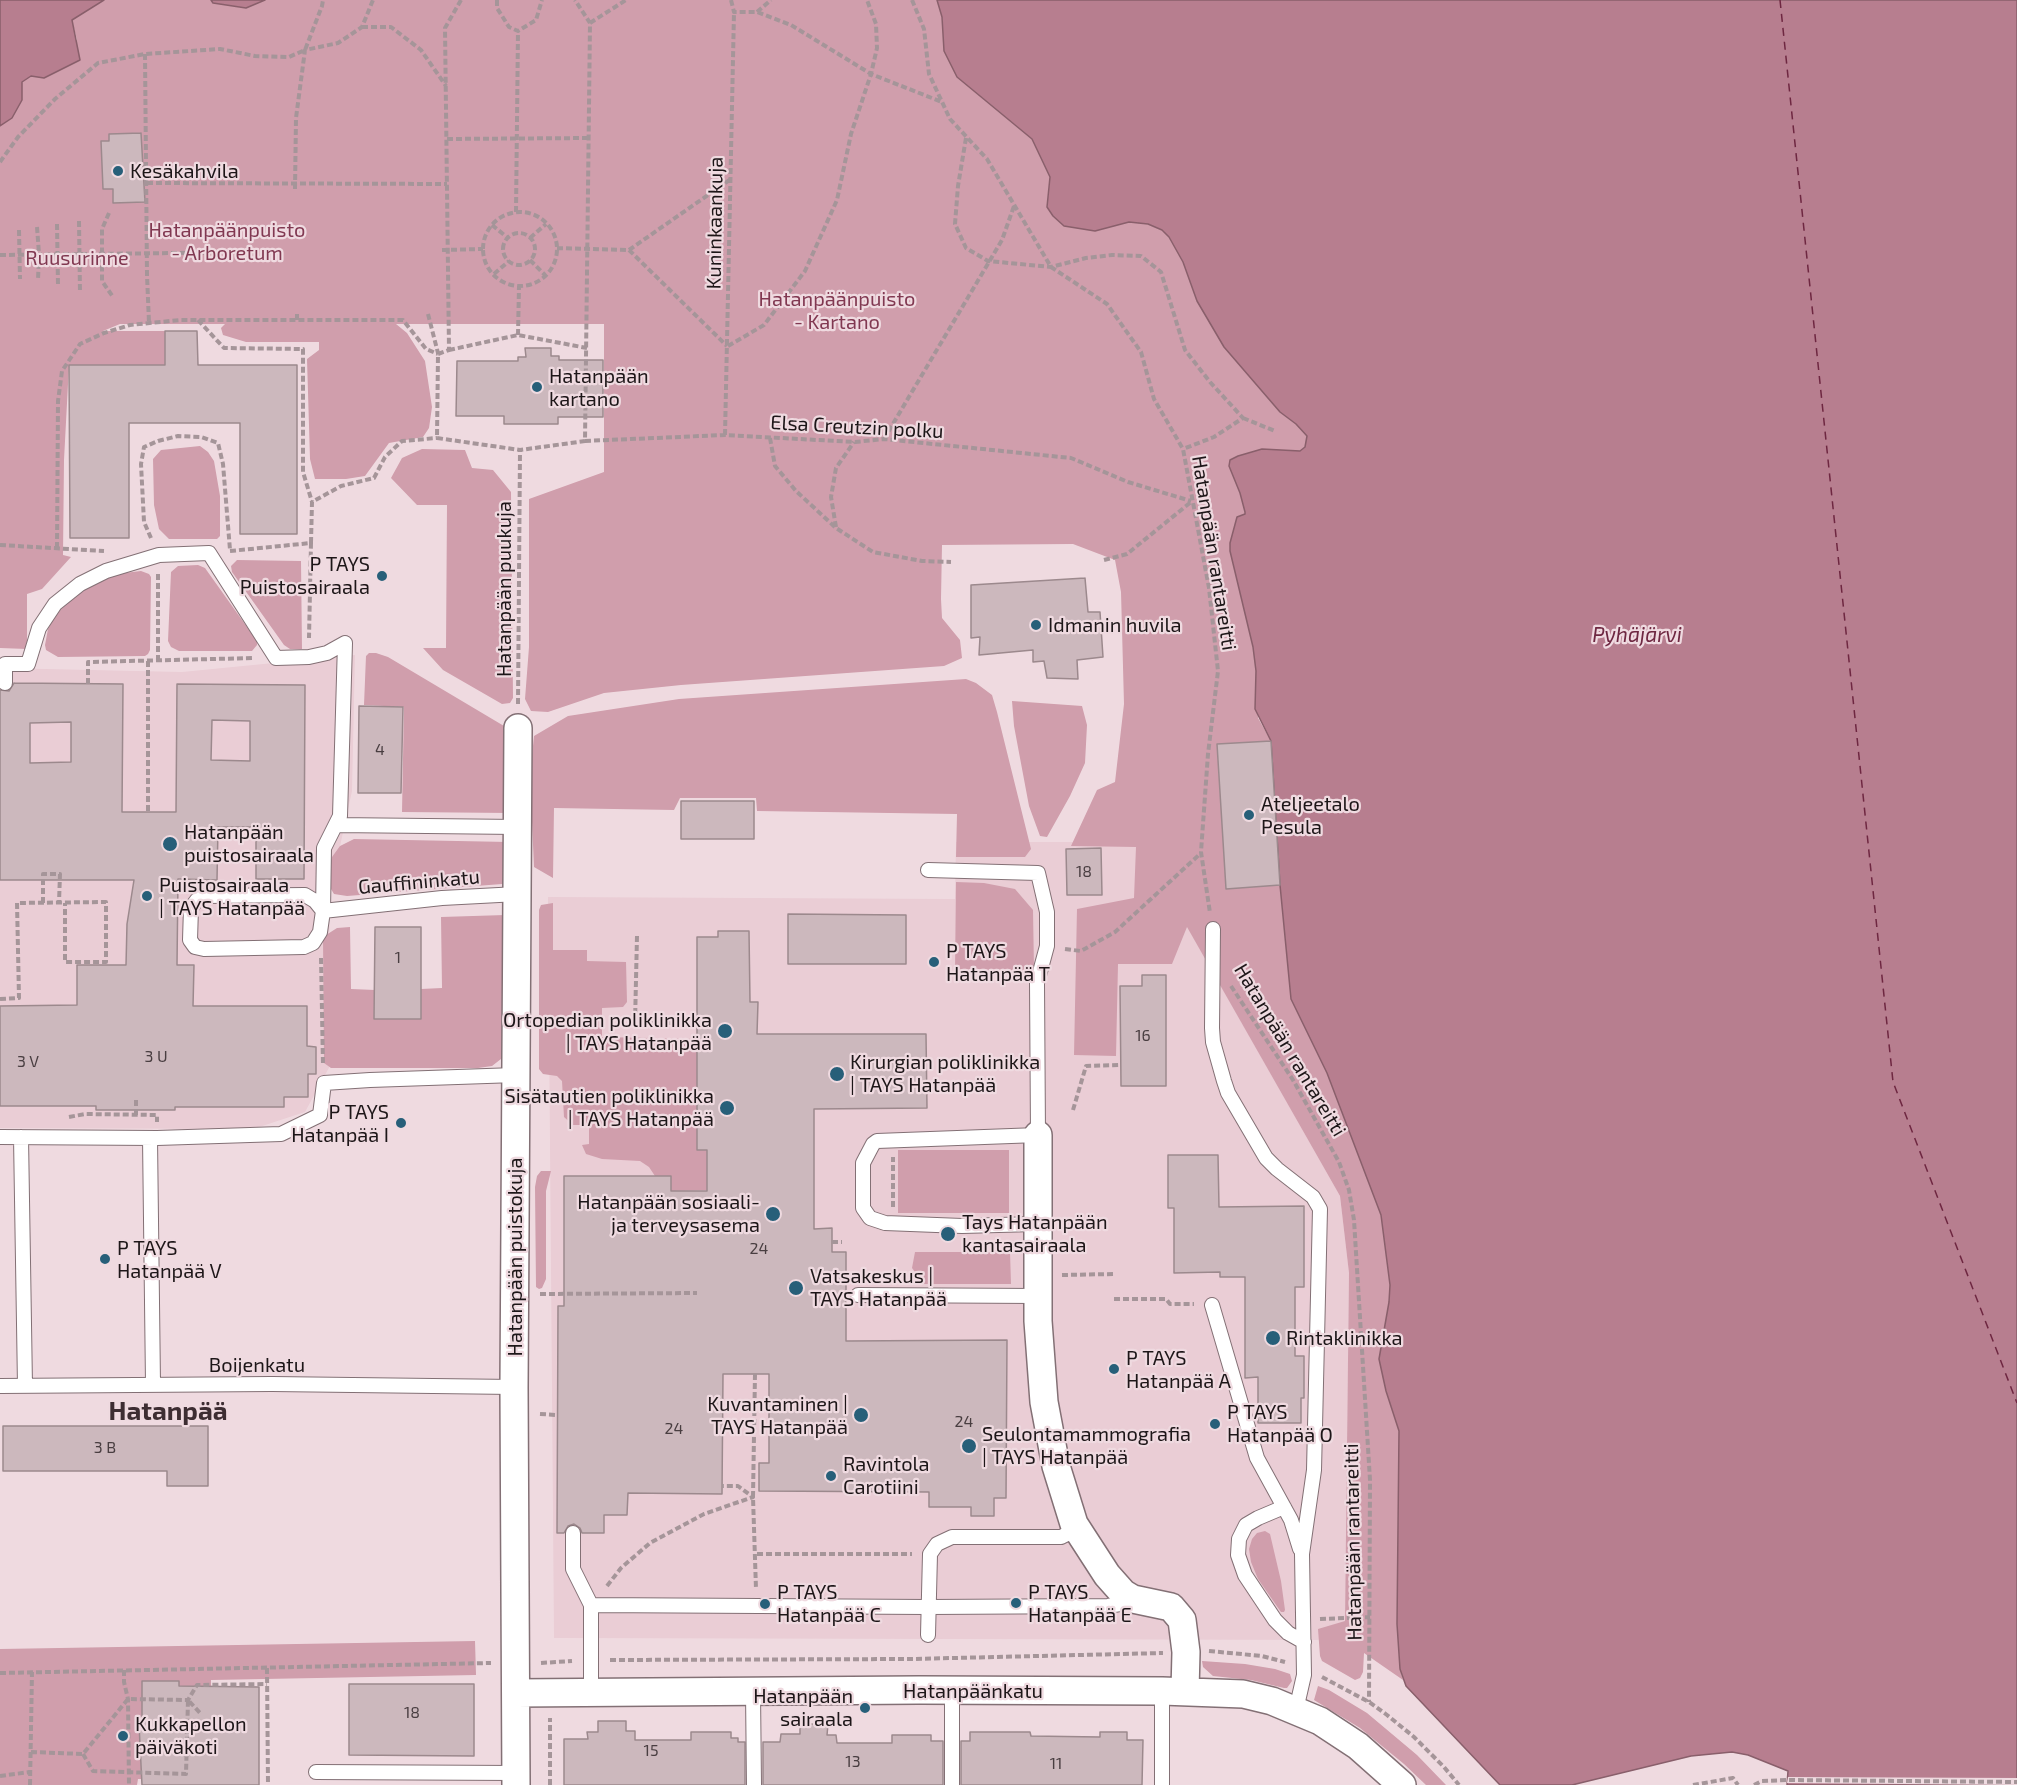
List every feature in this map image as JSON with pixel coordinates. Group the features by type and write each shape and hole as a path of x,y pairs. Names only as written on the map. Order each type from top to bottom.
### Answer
{"street":[{"name":"Hatanpään puistokuja","path":"516,1779 516,1693 529,1663 514,1387 518,728"},
{"path":"1038,1135 1037,1296 1044,1402 1056,1467 1074,1524 1107,1575 1123,1593 1133,1599 1171,1606 1184,1625 1186,1652 1174,1691"},
{"name":"Hatanpäänkatu","path":"516,1693 952,1690 1174,1691 1243,1694 1272,1701 1320,1721 1358,1746 1402,1785"}],"lane":[{"path":"5,683 5,664 28,664 39,628 55,604 80,584 106,571 159,555 209,553 276,658 309,657 327,652 345,643 340,816 324,848 323,911 320,932 313,943 304,947 204,949 195,946 190,940 191,908 197,900 204,896 305,895 315,901 323,911"},
{"path":"336,825 518,827"},
{"path":"928,870 1038,873 1047,912 1047,946 1037,983 1038,1135 882,1140 873,1144 864,1158 863,1208 870,1218 877,1222 892,1224 963,1226 1036,1224"},
{"name":"Gauffininkatu","path":"323,911 442,898 518,894"},
{"path":"1213,929 1213,1042 1226,1087 1266,1158 1313,1197 1320,1209 1314,1470 1302,1554 1305,1668 1296,1710"},
{"path":"0,1137 150,1138 281,1134 320,1115 324,1083 516,1075"},
{"path":"21,1137 25,1386"},
{"path":"150,1138 153,1384"},
{"path":"858,1296 1037,1296"},
{"path":"1212,1305 1257,1458 1284,1507 1302,1554"},
{"name":"Boijenkatu","path":"0,1386 153,1384 514,1387"},
{"path":"1284,1507 1246,1525 1239,1539 1238,1555 1245,1575 1275,1620 1288,1633 1304,1642"},
{"path":"928,1635 930,1554 937,1544 945,1539 960,1537 1061,1537 1067,1534 1074,1524"},
{"path":"573,1533 573,1569 591,1605 591,1694"},
{"path":"591,1605 1108,1606 1121,1605 1133,1599"},
{"path":"952,1690 952,1785"},
{"path":"1162,1785 1174,1691"},
{"path":"753,1692 754,1785"},
{"path":"316,1772 516,1779"}],"path":[{"path":"295,189 296,118 305,50 323,0"},
{"path":"362,27 373,0"},
{"path":"449,350 445,28 462,0"},
{"path":"497,0 496,8 509,27 518,31"},
{"path":"518,31 536,20 542,0"},
{"path":"575,0 590,23 585,441"},
{"path":"590,23 626,0"},
{"name":"Kuninkaankuja","path":"725,435 734,12 731,0"},
{"path":"757,12 771,0"},
{"path":"629,250 727,346 764,325 805,272 837,200 851,134 877,48 876,24 867,0"},
{"name":"Hatanpään rantareitti","path":"912,0 924,29 929,74 950,119 987,159 1051,267 1107,304 1141,352 1154,399 1183,449 1209,588 1218,671 1208,754 1202,852 1213,929"},
{"path":"734,12 757,12 791,25 871,74 942,102"},
{"path":"0,162 18,136 55,99 98,63 145,54 220,49 255,56 289,57 305,50 338,43 362,27 391,27 421,50 446,87"},
{"path":"516,212 518,31"},
{"path":"145,54 149,323"},
{"path":"967,137 958,186 955,224 966,248 988,261 1051,267 1086,258 1112,255 1142,256 1161,272 1185,350 1243,418 1275,430"},
{"path":"447,139 589,138"},
{"path":"557,248 629,250 731,179"},
{"path":"147,183 447,184"},
{"path":"884,440 1002,240 1014,206"},
{"path":"516,212 529,213 546,224 554,236 557,248 554,262 545,275 532,284 519,286 502,281 488,268 483,249 486,234 501,217 516,212"},
{"path":"109,213 102,229 102,281 112,297"},
{"path":"79,221 80,292"},
{"path":"57,224 58,285"},
{"path":"530,238 546,224"},
{"path":"492,225 508,238"},
{"path":"37,227 38,280"},
{"path":"19,230 20,279"},
{"path":"518,234 530,238 535,248 530,260 517,265 509,261 503,248 508,238 518,234"},
{"path":"442,250 483,249"},
{"path":"0,255 262,252"},
{"path":"530,260 545,275"},
{"path":"494,274 509,261"},
{"path":"518,335 519,286"},
{"path":"297,314 297,320"},
{"path":"428,314 438,354 437,438"},
{"path":"57,548 58,401 62,371 80,344 104,333 130,325 198,320 403,320 426,349 438,354 518,335 586,348"},
{"path":"198,320 224,348 303,349 303,472 312,502 309,657"},
{"path":"1183,449 1214,436 1243,418"},
{"name":"Elsa Creutzin polku","path":"312,502 341,486 374,478 386,457 402,441 437,438 520,450 585,441 725,435 855,442 884,440 1071,458 1128,482 1191,501"},
{"path":"158,661 159,555 144,522 141,464 144,447 178,436 201,437 218,443 223,464 230,551"},
{"path":"770,438 775,466 796,491 837,528 873,552 922,561 951,562"},
{"path":"837,528 831,497 836,468 855,442"},
{"name":"Hatanpään puukuja","path":"518,728 520,450"},
{"path":"1104,560 1127,554 1191,501"},
{"path":"209,553 310,543"},
{"path":"0,545 113,552"},
{"path":"88,684 88,662 276,658"},
{"path":"148,661 148,812"},
{"path":"1047,946 1081,951 1115,932 1202,852"},
{"path":"0,999 19,998 17,903 43,903 62,903 106,902 106,962 65,962 62,903 60,874 43,874 43,903"},
{"path":"320,932 324,1083"},
{"path":"637,936 635,1023 686,1023"},
{"name":"Hatanpään rantareitti","path":"1226,976 1240,1002 1293,1080 1339,1162 1354,1220 1370,1480 1370,1702"},
{"path":"1073,1110 1086,1066 1119,1065"},
{"path":"136,1100 136,1115"},
{"path":"893,1213 894,1151"},
{"path":"832,1242 842,1242"},
{"path":"533,1294 697,1293"},
{"path":"1114,1299 1166,1299 1170,1304"},
{"path":"755,1374 753,1497 757,1554 756,1605"},
{"path":"533,1414 557,1415"},
{"path":"722,1486 738,1486 753,1497"},
{"path":"591,1605 621,1568 650,1543 704,1514 753,1497"},
{"path":"1303,1619 1370,1617"},
{"path":"0,1673 590,1660 903,1659 1186,1652 1244,1653 1274,1658 1305,1668 1370,1702 1414,1737 1459,1785"},
{"path":"529,1663 549,1674 550,1785"},
{"path":"267,1668 268,1785"},
{"path":"124,1670 128,1699 127,1772 129,1785"},
{"path":"30,1785 32,1672"},
{"path":"83,1754 93,1771 186,1773 188,1700 197,1685 267,1684"},
{"path":"128,1699 188,1700 201,1714"},
{"path":"83,1754 128,1699"},
{"path":"31,1752 83,1754"},
{"path":"0,1776 30,1772"},
{"path":"1693,1785 1733,1778 1738,1785"},
{"path":"1754,1785 1762,1781 1779,1780 2017,1782"}],"shaded area":[{"name":"Hatanpään puistosairaala","path":"355,655 352,791 329,897 331,1064 305,1112 253,1129 0,1128 0,668 182,672"},
{"name":"Tays Hatanpään kantasairaala","path":"956,842 1172,842 1175,905 1340,1196 1349,1273 1345,1640 554,1638 548,897 955,899"}],"green space":[{"name":"Hatanpäänpuisto - Kartano","path":"104,0 211,0 213,3 245,8 265,0 937,0 942,17 945,51 957,77 1032,139 1050,177 1047,207 1081,228 1095,231 1129,222 1148,224 1162,230 1169,237 1183,262 1197,301 1224,347 1280,412 1307,436 1305,447 1300,451 1229,466 1245,512 1239,516 1230,543 1230,551 1253,647 1258,718 1271,741 1280,885 1291,999 1327,1073 1381,1215 1390,1285 1379,1359 1386,1391 1399,1431 1397,1585 1400,1669 1403,1680 1364,1653 1363,1672 1360,1678 1355,1680 1322,1661 1320,1656 1318,1629 1345,1621 1349,1273 1340,1196 1187,927 1172,964 1118,964 1116,1056 1074,1055 1077,909 1134,898 1136,847 1071,846 1097,790 1115,782 1124,704 1121,592 1115,560 1073,544 942,545 942,618 960,640 962,658 944,666 681,685 604,693 548,712 531,711 525,699 529,647 529,499 604,472 604,324 396,324 407,333 425,361 432,407 429,428 423,437 389,443 365,476 346,479 315,479 310,459 307,359 319,350 319,342 246,342 223,335 221,328 225,324 120,324 103,331 165,331 165,365 69,365 64,460 63,555 71,557 42,589 27,594 27,649 0,648 0,126 12,118 22,82 77,40 72,20"},
{"path":"200,446 214,461 220,496 220,536 217,539 169,539 159,529 154,505 153,459 161,450"},
{"path":"422,449 465,450 472,468 493,470 511,492 513,698 510,703 502,704 443,670 423,648 446,648 447,505 417,505 391,478 402,458"},
{"path":"237,560 301,561 302,649 290,649 284,645 232,572 231,566"},
{"path":"198,565 205,568 257,641 252,651 179,651 171,647 168,641 171,572 178,566"},
{"path":"141,571 151,577 150,650 148,654 145,656 58,657 46,650 48,629 55,615 70,601 91,585 116,574"},
{"path":"369,653 388,657 504,726 510,734 510,813 402,812 404,707 364,705 366,656"},
{"path":"966,679 976,683 992,695 1031,849 1025,857 956,857 957,814 757,811 756,798 680,798 674,810 554,808 553,878 534,867 530,776 534,736 568,716 679,699"},
{"path":"1012,701 1082,706 1087,725 1085,763 1047,837 1040,836 1029,806 1014,726"},
{"path":"354,839 509,842 507,879 502,884 347,896 334,894 328,884 328,870 332,857 340,846"},
{"path":"956,882 984,883 1015,889 1033,910 1034,970 1023,972 955,971"},
{"path":"553,903 553,950 587,950 587,961 626,962 627,1002 623,1007 602,1008 602,1037 697,1039 697,1149 707,1150 707,1190 671,1191 649,1167 640,1161 602,1159 586,1154 582,1145 589,1144 589,1125 573,1125 564,1117 562,1081 557,1076 543,1074 539,1069 539,910 541,905"},
{"path":"505,915 505,1052 501,1059 492,1066 478,1068 331,1068 324,1063 323,937 337,928 350,927 351,989 375,990 374,1019 420,1019 421,989 442,988 441,917"},
{"path":"898,1150 1009,1150 1009,1213 898,1213"},
{"path":"541,1171 551,1171 546,1191 546,1279 542,1288 539,1289 536,1287 535,1187 537,1176"},
{"path":"915,1252 1010,1252 1011,1284 920,1284 912,1268"},
{"path":"1265,1531 1270,1534 1281,1581 1284,1612 1281,1612 1258,1579 1251,1562 1249,1549 1252,1539 1257,1533"},
{"path":"475,1641 476,1675 211,1680 211,1687 184,1780 138,1779 137,1785 0,1785 0,1649"},
{"path":"1202,1661 1275,1669 1290,1674 1292,1681 1287,1688 1284,1688 1251,1680 1213,1676 1203,1667"},
{"path":"1318,1686 1329,1690 1367,1713 1417,1755 1446,1785 1426,1785 1360,1728 1314,1700"}],"water":[{"path":"0,0 104,0 72,20 80,60 44,78 31,76 22,82 22,100 12,118 0,126"},
{"path":"211,0 265,0 246,8 213,3"},
{"name":"Pyhäjärvi","path":"937,0 2017,0 2017,1785 1787,1785 1788,1771 1748,1755 1732,1752 1691,1756 1572,1785 1500,1785 1406,1686 1400,1669 1397,1624 1399,1431 1386,1391 1379,1359 1390,1285 1381,1215 1327,1073 1291,999 1280,885 1271,741 1255,709 1256,671 1253,647 1230,551 1237,517 1245,512 1229,466 1230,460 1262,449 1300,451 1305,447 1307,436 1280,412 1224,347 1197,301 1183,262 1169,237 1162,230 1148,224 1129,222 1095,231 1064,226 1053,216 1047,207 1050,177 1032,139 957,77 944,51 942,17"}],"pier":[{"path":"1788,1777 2017,1778 2017,1785 1787,1783"}],"building":[{"name":"Kesäkahvila","path":"141,133 145,202 113,203 113,189 103,189 101,141 109,141 109,134"},
{"path":"165,331 197,331 198,365 297,365 297,534 240,534 240,423 129,423 129,538 70,538 69,365 165,365"},
{"path":"525,348 551,348 551,356 559,356 559,360 603,360 603,417 558,417 558,424 504,424 504,416 456,416 457,361 518,361 518,357 526,357"},
{"name":"Idmanin huvila","path":"1085,578 1088,612 1100,612 1103,657 1077,660 1078,679 1047,678 1044,661 1033,662 1033,650 979,655 980,637 971,638 971,585"},
{"name":"Puistosairaala | TAYS Hatanpää","path":"14,683 123,684 122,812 176,812 177,684 305,685 304,879 256,879 256,827 218,827 217,880 178,879 177,965 194,965 193,1006 307,1006 307,1046 316,1047 316,1074 308,1074 308,1097 284,1097 284,1107 96,1110 96,1106 0,1106 0,1006 77,1005 77,965 126,965 127,924 134,880 0,880 0,690 9,691","holes":["212,720 250,721 250,761 211,760","71,722 71,762 30,763 30,723"]},
{"path":"359,706 403,707 401,793 358,793"},
{"name":"Ateljeetalo Pesula","path":"1271,741 1280,885 1226,889 1217,744"},
{"path":"681,801 754,801 754,839 681,839"},
{"path":"1101,848 1102,895 1067,895 1066,849"},
{"path":"788,914 906,915 906,964 788,964"},
{"path":"375,927 421,927 421,1019 374,1019"},
{"path":"718,931 749,931 750,1002 758,1002 757,1034 926,1034 927,1108 814,1109 814,1229 832,1228 832,1252 846,1252 846,1341 1007,1340 1006,1498 994,1498 994,1516 971,1516 971,1507 929,1507 929,1492 759,1491 759,1463 769,1463 769,1374 723,1374 722,1494 628,1493 627,1515 604,1515 604,1533 582,1533 580,1528 574,1524 568,1526 564,1533 557,1533 558,1306 564,1306 564,1176 671,1176 671,1191 707,1191 707,1150 697,1150 697,937 718,937"},
{"path":"1142,975 1166,975 1166,1086 1121,1086 1120,986 1142,986"},
{"path":"1168,1155 1218,1155 1219,1207 1304,1206 1304,1287 1295,1287 1295,1356 1304,1356 1304,1398 1301,1398 1301,1423 1258,1423 1258,1377 1245,1378 1245,1277 1220,1277 1220,1272 1174,1273 1174,1208 1168,1208"},
{"path":"3,1426 208,1426 208,1486 167,1486 167,1471 3,1471"},
{"path":"142,1681 179,1681 179,1686 259,1687 259,1785 142,1785 139,1724 142,1724"},
{"path":"349,1684 474,1684 474,1756 349,1755"},
{"path":"598,1721 626,1721 626,1731 635,1731 635,1740 691,1740 691,1732 731,1732 731,1738 738,1738 738,1742 745,1742 745,1785 564,1785 564,1739 588,1739 587,1732 598,1732"},
{"path":"800,1724 828,1724 827,1735 836,1735 837,1743 892,1743 892,1735 931,1735 931,1741 943,1741 943,1785 763,1785 763,1742 780,1742 781,1734 800,1734"},
{"path":"970,1732 1030,1732 1031,1736 1100,1737 1100,1732 1127,1732 1127,1740 1143,1740 1142,1785 961,1785 961,1741 970,1741"}],"ferry route":[{"path":"1780,0 1893,1082 2017,1403"}],"place":[{"name":"Kesäkahvila","path":"118,171"},
{"name":"Hatanpään kartano","path":"537,387"},
{"name":"P TAYS Puistosairaala","path":"382,576"},
{"name":"Idmanin huvila","path":"1036,625"},
{"name":"Ateljeetalo Pesula","path":"1249,815"},
{"name":"Hatanpään puistosairaala","path":"170,844"},
{"name":"Puistosairaala | TAYS Hatanpää","path":"147,896"},
{"name":"P TAYS Hatanpää T","path":"934,962"},
{"name":"Ortopedian poliklinikka | TAYS Hatanpää","path":"725,1031"},
{"name":"Kirurgian poliklinikka | TAYS Hatanpää","path":"837,1074"},
{"name":"Sisätautien poliklinikka | TAYS Hatanpää","path":"727,1108"},
{"name":"P TAYS Hatanpää I","path":"401,1123"},
{"name":"Hatanpään sosiaali- ja terveysasema","path":"773,1214"},
{"name":"Tays Hatanpään kantasairaala","path":"948,1234"},
{"name":"P TAYS Hatanpää V","path":"105,1259"},
{"name":"Vatsakeskus | TAYS Hatanpää","path":"796,1288"},
{"name":"Rintaklinikka","path":"1273,1338"},
{"name":"P TAYS Hatanpää A","path":"1114,1369"},
{"name":"Kuvantaminen | TAYS Hatanpää","path":"861,1415"},
{"name":"P TAYS Hatanpää O","path":"1215,1424"},
{"name":"Seulontamammografia | TAYS Hatanpää","path":"969,1446"},
{"name":"Ravintola Carotiini","path":"831,1476"},
{"name":"P TAYS Hatanpää E","path":"1016,1603"},
{"name":"P TAYS Hatanpää C","path":"765,1604"},
{"name":"Hatanpään sairaala","path":"865,1708"},
{"name":"Kukkapellon päiväkoti","path":"123,1736"}],"district":[{"name":"Hatanpää","path":"168,1411"}],"park label":[{"name":"Hatanpäänpuisto - Arboretum","path":"227,242"},
{"name":"Ruusurinne","path":"77,258"}]}
